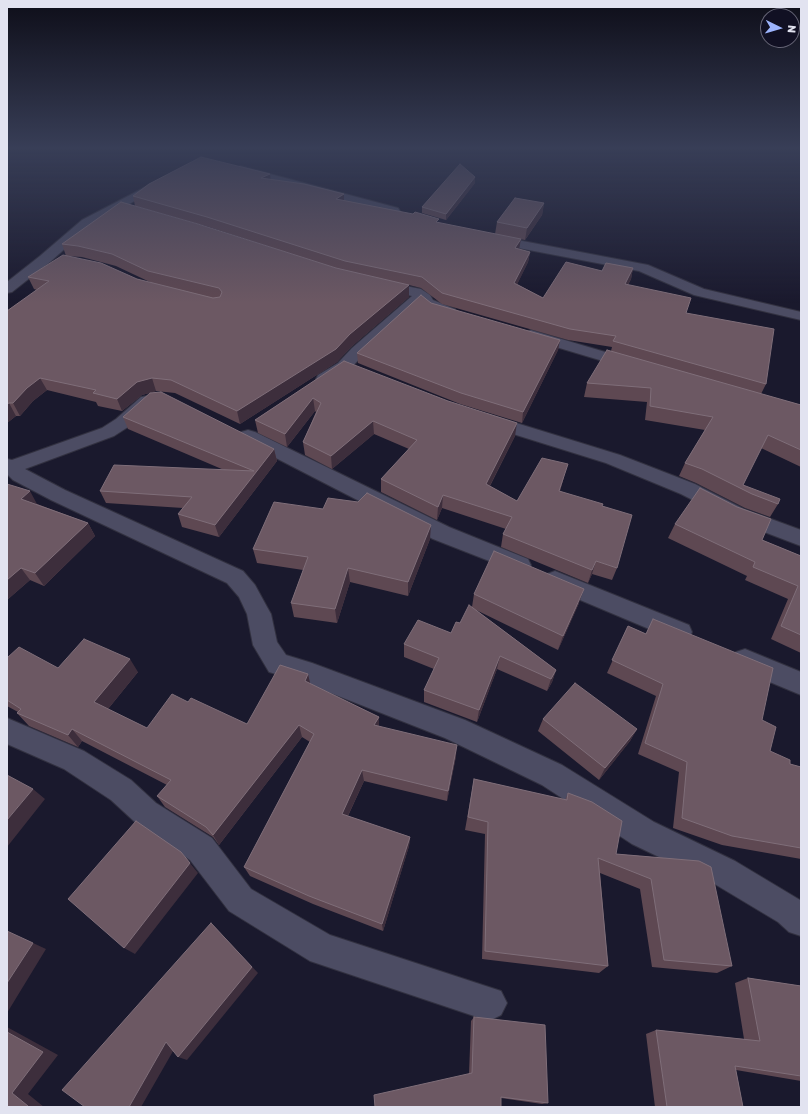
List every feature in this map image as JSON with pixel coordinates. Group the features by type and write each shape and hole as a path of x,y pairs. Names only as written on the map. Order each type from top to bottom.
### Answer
{"street":[{"path":"7,289 45,259 86,223 131,199"},
{"path":"346,199 407,215"},
{"path":"118,206 140,212"},
{"path":"478,235 643,268 699,292 801,316"},
{"path":"45,259 66,261"},
{"path":"366,282 416,292 436,308 466,316"},
{"path":"312,387 351,369 358,351 421,295"},
{"path":"520,332 647,368"},
{"path":"9,466 108,432 122,423 148,400 156,397 163,398"},
{"path":"469,414 613,460 688,489 737,514 801,538"},
{"path":"242,428 441,533 696,639"},
{"path":"9,466 20,475 58,495 235,577 247,591 259,614 265,645 278,664 303,671 455,729 552,775 644,833 724,872 789,911 801,920"},
{"path":"725,651 801,684"},
{"path":"7,731 74,760 121,790 146,813 201,849 240,900 322,949 489,1003"}],"building":[{"path":"144,199 336,199 413,214 415,212 439,219 436,222 521,239 515,248 530,252 514,283 543,298 566,262 602,271 606,263 633,268 625,284 691,298 686,313 774,329 766,384 613,341 616,336 570,329 442,293 422,277 345,261 207,217"},
{"path":"429,199 458,199 446,214 422,207"},
{"path":"514,199 544,203 527,228 497,222"},
{"path":"121,202 198,224 336,268 409,285 350,334 336,349 237,411 171,380 152,378 137,382 117,399 93,393 96,390 40,378 27,388 13,403 7,404 7,311 49,281 28,277 63,255 101,263 137,279 213,298 220,297 222,292 219,288 148,271 112,254 62,244"},
{"path":"421,295 431,303 560,340 523,412 461,393 357,353"},
{"path":"607,350 801,405 801,450 768,435 743,485 780,499 778,504 752,494 702,469 685,463 713,417 650,406 651,388 587,383"},
{"path":"344,361 448,401 517,423 486,484 517,501 542,458 568,464 559,491 603,504 602,506 632,515 617,568 596,561 592,570 503,534 512,517 443,495 438,507 381,479 417,440 373,421 331,456 303,442 321,403 313,398 285,434 255,420"},
{"path":"161,392 274,449 215,525 178,514 192,497 100,491 114,465 254,471 123,417 150,393"},
{"path":"7,484 30,491 21,499 88,523 35,573 21,568 7,580"},
{"path":"700,488 737,507 771,519 762,540 801,556 801,635 781,626 798,586 753,567 755,562 675,524"},
{"path":"367,493 431,525 408,582 348,568 335,609 291,603 308,557 253,549 274,502 323,509 328,498 358,502"},
{"path":"494,551 584,589 563,636 474,594"},
{"path":"469,605 556,670 551,679 500,656 479,710 424,690 439,658 404,644 418,620 451,633 456,622 460,623"},
{"path":"653,619 773,668 762,720 776,727 770,751 790,760 790,764 801,767 801,848 732,836 682,818 687,762 645,743 663,684 612,660 628,626 646,634"},
{"path":"84,639 130,659 94,702 147,728 172,694 188,702 191,698 247,724 280,665 308,674 305,681 379,717 374,725 457,745 448,791 362,770 342,814 410,837 382,924 309,896 244,867 314,734 299,725 213,835 206,827 157,796 171,780 72,729 68,735 17,713 21,709 7,700 7,658 19,647 58,668"},
{"path":"575,683 637,729 605,768 543,719"},
{"path":"7,775 33,789 7,820"},
{"path":"474,779 567,800 568,793 592,802 622,821 616,854 699,861 711,867 732,966 664,960 651,879 598,858 608,966 485,951 488,822 468,817"},
{"path":"136,821 181,852 190,863 124,948 68,899"},
{"path":"211,923 252,967 178,1057 166,1042 129,1107 85,1107 62,1090"},
{"path":"7,931 33,943 7,983"},
{"path":"748,978 801,986 801,1076 735,1066 743,1107 667,1107 656,1030 760,1041"},
{"path":"474,1017 545,1025 548,1103 501,1097 501,1107 375,1107 374,1095 472,1073"},
{"path":"7,1032 43,1052 12,1093 28,1107 7,1107"}]}
